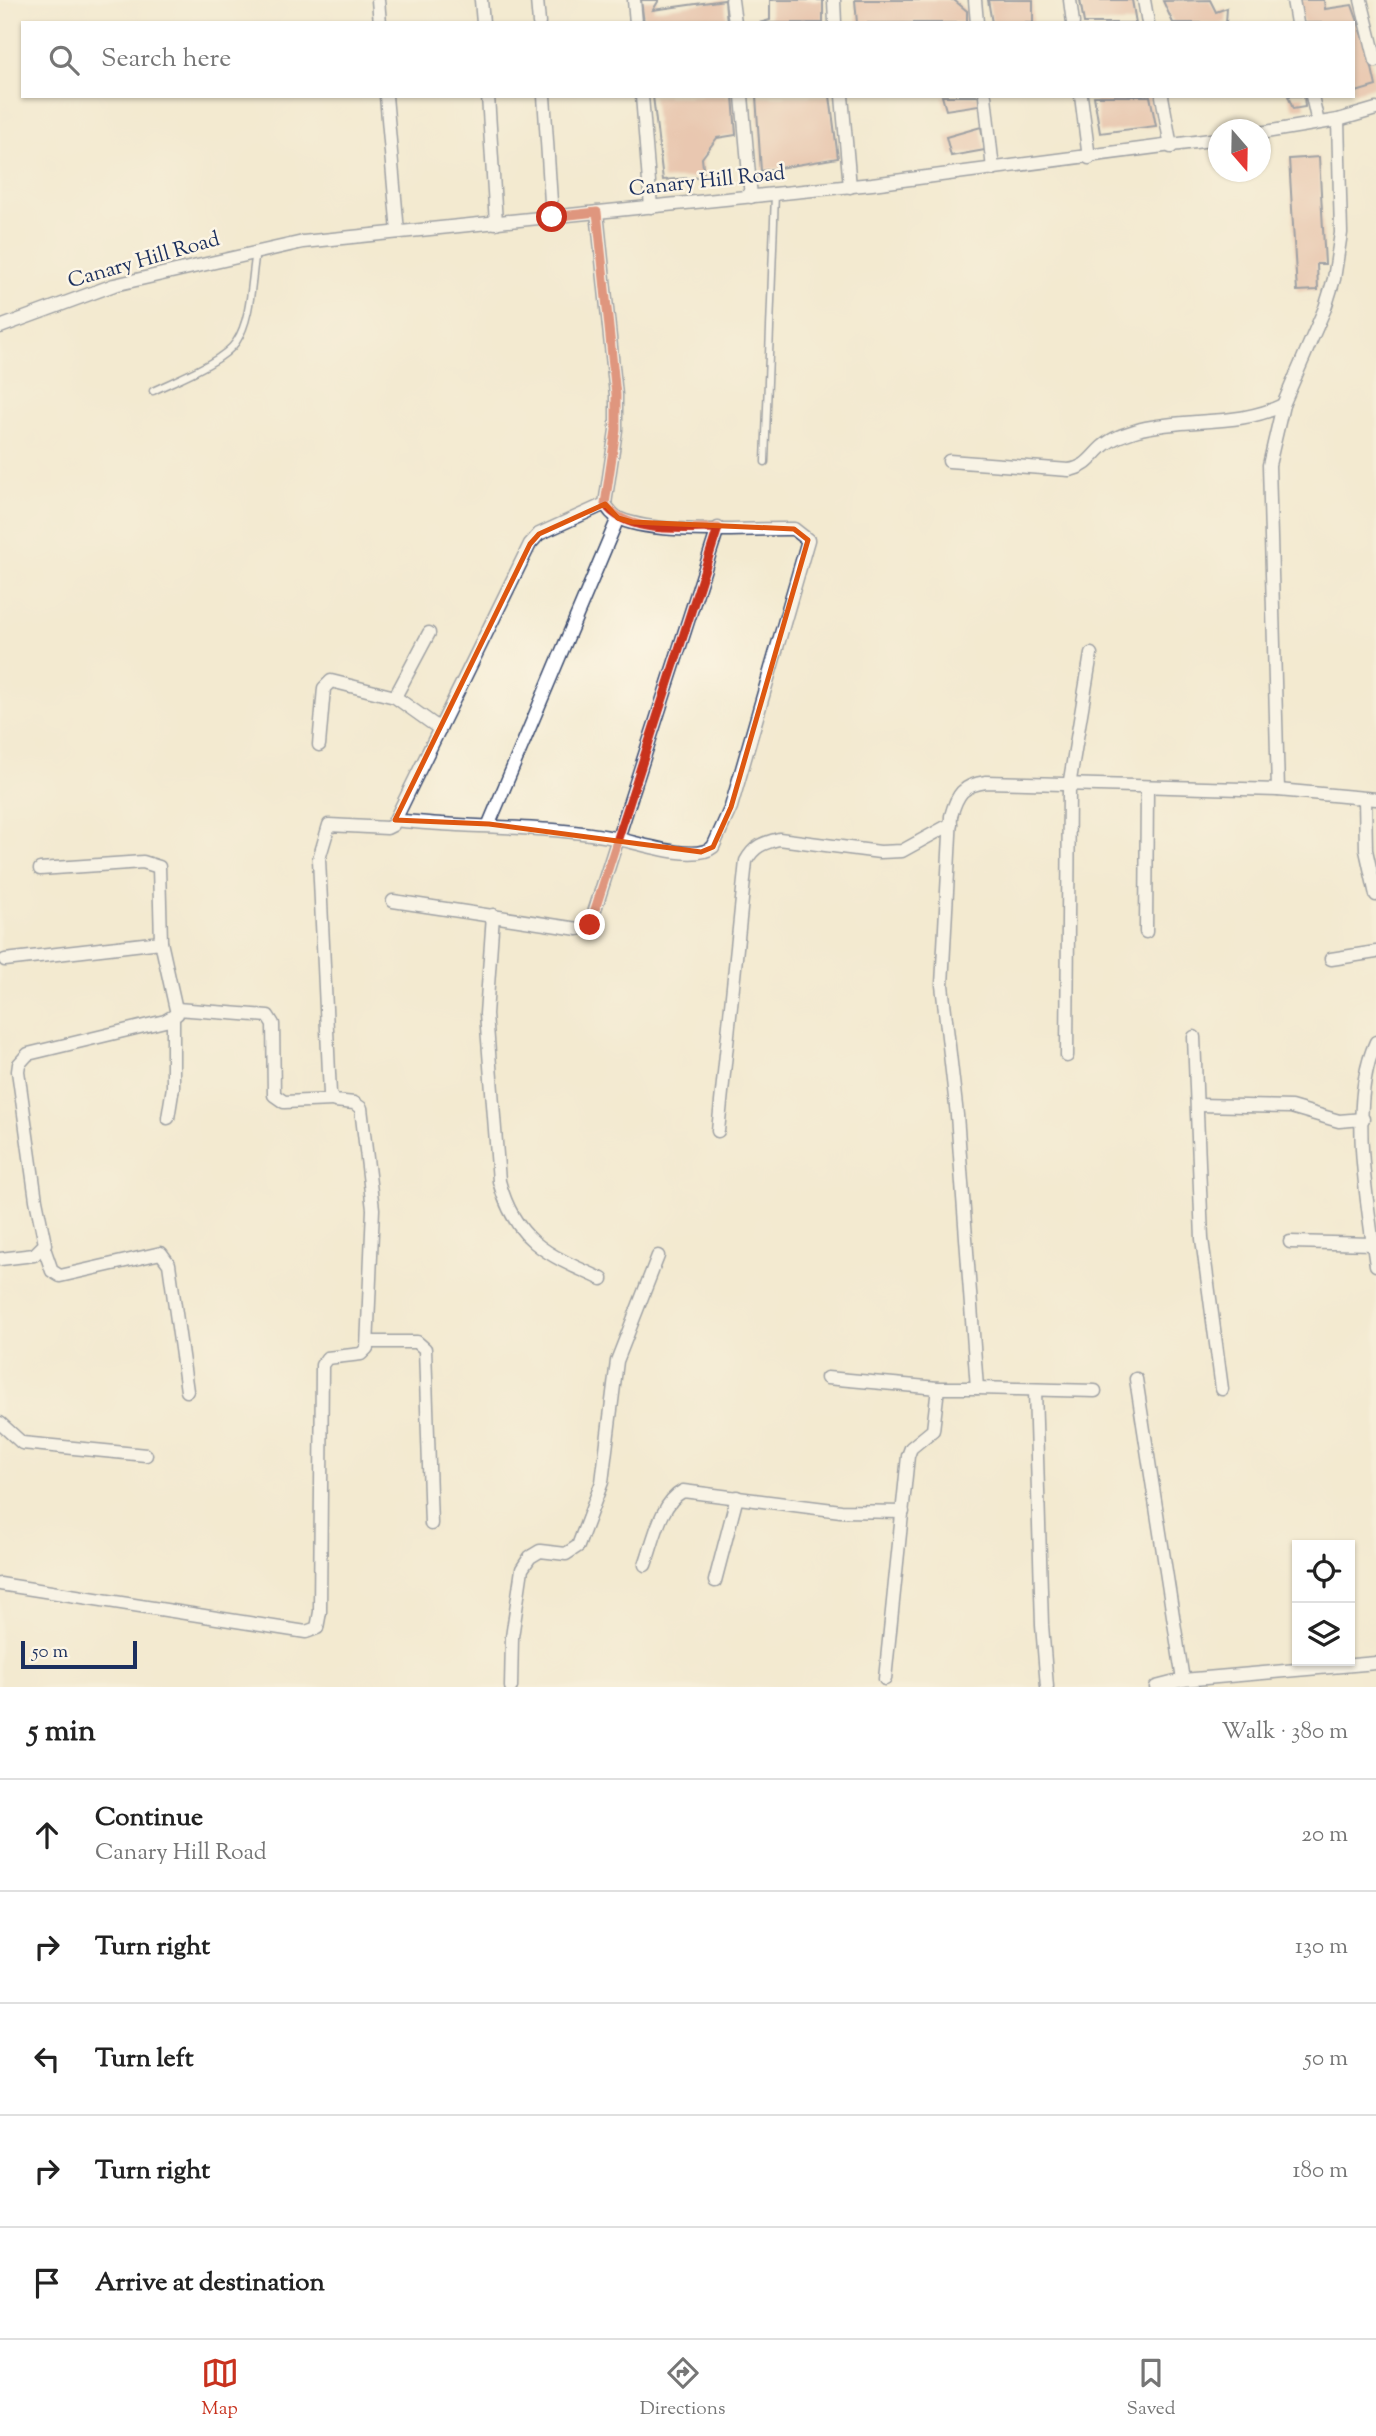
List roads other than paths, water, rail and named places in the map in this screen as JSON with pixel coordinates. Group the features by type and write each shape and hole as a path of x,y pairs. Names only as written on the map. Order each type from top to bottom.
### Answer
{"street":[{"path":"378,0 380,21"},
{"path":"481,0 483,21"},
{"path":"537,0 539,21"},
{"path":"634,0 636,21"},
{"path":"732,0 735,21"},
{"path":"834,0 835,21"},
{"path":"975,0 977,21"},
{"path":"1070,0 1073,21"},
{"path":"1144,0 1148,21"},
{"path":"1293,0 1297,21"},
{"path":"1361,0 1376,61"},
{"path":"386,98 398,232"},
{"path":"488,98 496,222"},
{"path":"544,98 552,217"},
{"path":"642,98 651,207"},
{"path":"742,98 751,197"},
{"path":"842,98 850,187"},
{"path":"985,98 993,169"},
{"path":"1081,98 1088,158"},
{"path":"1162,98 1171,147"},
{"path":"1312,98 1318,123"},
{"path":"1271,130 1338,120 1376,109"},
{"path":"1278,790 1269,465 1283,405 1325,309 1334,279 1340,233 1338,120"},
{"name":"Canary Hill Road","path":"0,327 114,285 257,250 398,232 850,187 1208,141"},
{"path":"597,212 616,395 616,430 605,504"},
{"path":"949,461 1080,468 1112,440 1139,430 1177,421 1262,415 1283,405"},
{"path":"395,820 489,824 616,839 659,849 705,851 715,843 731,807 808,546 805,535 794,529 669,527 618,518 605,504"},
{"path":"333,1100 319,873 321,845 327,827 332,824 387,828 393,825 530,544 539,534 605,504"},
{"path":"489,824 618,518"},
{"path":"393,901 578,929 587,927 592,922 616,839 718,528"},
{"path":"395,697 429,633"},
{"path":"1067,1056 1069,786 1091,654"},
{"path":"319,745 324,688 327,682 335,681 395,697 440,729"},
{"path":"977,1388 957,1115 942,985 951,824 959,793 974,784 1278,790 1371,799 1366,850 1376,895"},
{"path":"1146,932 1147,787"},
{"path":"718,1131 746,861 752,850 764,842 779,839 880,852 902,851 951,824"},
{"path":"40,869 153,863 162,871 161,942 175,1014 173,1087 168,1118"},
{"path":"493,915 486,1014 499,1181 505,1204 518,1227 535,1245 556,1259 602,1279"},
{"path":"5,960 161,942"},
{"path":"1331,959 1376,952"},
{"path":"0,1584 313,1631 317,1628 320,1612 322,1365 327,1358 364,1352 368,1342 373,1209 362,1111 354,1103 333,1100 284,1102 274,1095 273,1024 268,1016 175,1014 29,1054 19,1064 36,1200 45,1238 44,1248 52,1271 60,1276 161,1253 169,1264 187,1391"},
{"path":"1194,1037 1202,1239 1222,1389"},
{"path":"1376,1042 1368,1063 1363,1119 1364,1173 1376,1265"},
{"path":"1198,1105 1290,1107 1339,1121 1363,1119"},
{"path":"1290,1242 1373,1244"},
{"path":"0,1259 34,1255 44,1248"},
{"path":"511,1687 511,1649 522,1569 530,1557 540,1551 566,1554 578,1546 602,1482 617,1361 658,1256"},
{"path":"368,1342 417,1342 425,1349 430,1524"},
{"path":"827,1378 938,1388 1094,1391"},
{"path":"1136,1379 1183,1680"},
{"path":"885,1679 908,1457 911,1448 933,1430 938,1388"},
{"path":"1035,1390 1042,1625 1047,1687"},
{"path":"0,1423 22,1443 146,1455"},
{"path":"645,1565 672,1497 683,1491 694,1490 841,1510 903,1512"},
{"path":"715,1581 737,1497"},
{"path":"1156,1687 1183,1680 1376,1663"}],"lane":[{"path":"765,462 775,194"},
{"path":"153,391 223,355 236,343 243,329 257,250"}]}
